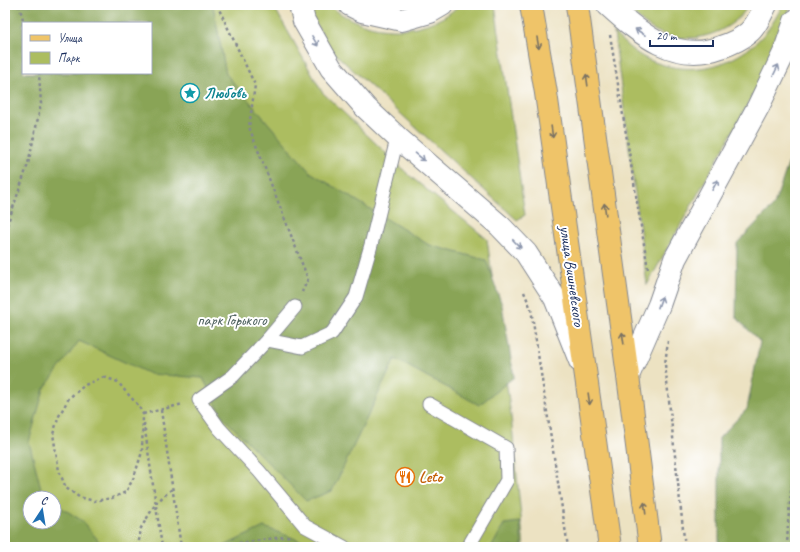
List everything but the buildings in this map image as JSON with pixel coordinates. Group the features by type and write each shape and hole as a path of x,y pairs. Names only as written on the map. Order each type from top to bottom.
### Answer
{"main road":[{"name":"улица Вишневского","path":"531,5 546,93 610,547"},
{"path":"577,5 650,547"}],"street":[{"path":"300,5 304,21 331,68 366,108 399,139 500,226 526,253 554,298 586,376"},
{"path":"350,5 362,11 402,20 430,12 442,5"},
{"path":"608,5 633,28 655,42 681,52 708,52 731,44 749,32 766,5"},
{"path":"628,376 659,305 675,259 758,107 784,53 795,21"}],"lane":[{"path":"267,340 302,347 332,333 356,298 371,245 395,147 399,139"},
{"path":"295,307 267,340 233,376 199,400 219,428 259,471 305,526 344,547"},
{"path":"429,404 506,448 507,480 468,547"}],"path":[{"path":"18,5 24,22"},
{"path":"217,5 255,85 249,127 308,279 295,307"},
{"path":"610,33 648,271"},
{"path":"5,231 28,164 41,104 39,74"},
{"path":"523,290 531,309 568,547"},
{"path":"669,335 665,364 685,547"},
{"path":"143,414 142,452 134,477 126,492 112,498 94,501 79,497 66,488 58,472 53,434 59,416 69,398 85,384 104,377 118,382 138,405 143,414 162,547"},
{"path":"143,414 199,400"},
{"path":"161,410 182,547"},
{"path":"788,547 788,523 795,452"},
{"path":"138,547 141,528 156,503 173,488"},
{"path":"209,547 316,532"}],"green space":[{"path":"464,4 495,5 525,215 517,220 331,50 305,5 329,5 352,20 365,25 378,28 406,29 435,21"},
{"name":"парк Горького","path":"5,5 273,5 322,92 410,176 487,239 511,416 524,547 5,547"},
{"name":"парк Горького","path":"5,5 213,5 226,74 310,172 429,245 486,260 502,305 514,377 479,405 395,359 332,491 306,501 223,417 203,378 150,374 79,341 44,389 29,442 41,490 22,490 22,530 62,530 62,508 81,520 104,547 5,547"},
{"path":"626,5 749,5 731,24 720,31 694,38 681,38 668,36 652,29 636,16"},
{"path":"782,5 790,5 785,33 776,54 647,285 614,33 632,50 645,58 665,65 686,68 706,67 725,62 743,53 758,40 772,24"},
{"path":"795,144 795,547 719,547 719,438 747,409 760,342 736,317 737,243 774,205"},
{"path":"520,522 522,547 491,547 504,524"},
{"path":"264,527 317,547 222,547"}],"place":[{"name":"Любовь","path":"190,93"},
{"name":"Leto","path":"405,477"}]}
